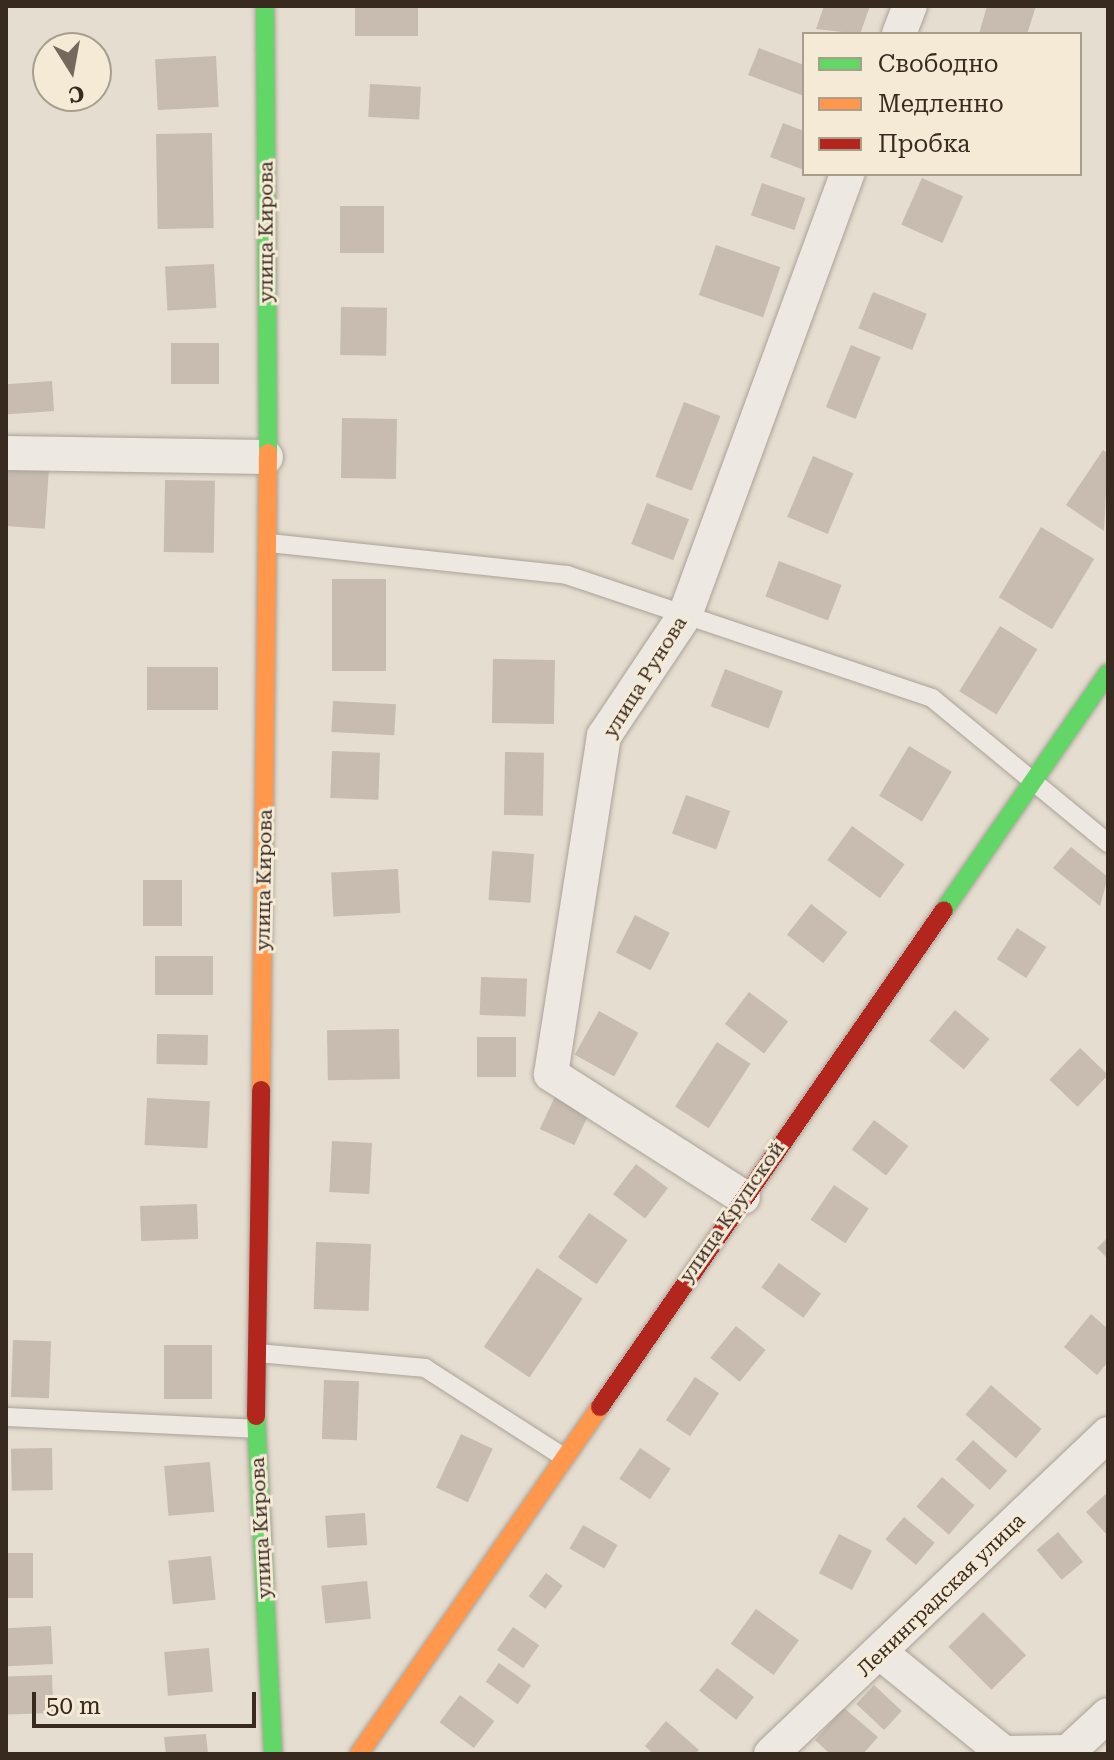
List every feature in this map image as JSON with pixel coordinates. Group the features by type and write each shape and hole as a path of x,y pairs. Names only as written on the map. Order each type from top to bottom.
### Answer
{"main road":[{"name":"улица Кирова","path":"265,6 269,543 256,1429 273,1754"},
{"name":"улица Крупской","path":"359,1754 562,1456 1108,673"}],"street":[{"path":"900,32 910,6"},
{"name":"улица Рунова","path":"743,1197 551,1074 604,736 685,615 846,176"},
{"path":"6,453 266,457"},
{"name":"Ленинградская улица","path":"771,1754 882,1654 1108,1434"},
{"path":"882,1654 1004,1753 1068,1752 1108,1715"}],"lane":[{"path":"269,543 567,575 932,698 1036,777 1108,843"},
{"path":"258,1353 425,1368 562,1456"},
{"path":"6,1417 256,1429"}],"building":[{"path":"355,6 418,6 418,36 355,36"},
{"path":"824,6 870,6 861,32 816,29"},
{"path":"987,6 1036,6 1028,32 980,32"},
{"path":"759,48 802,64 802,95 748,75"},
{"path":"216,56 219,107 158,110 155,59"},
{"path":"370,84 421,87 419,120 368,117"},
{"path":"783,123 802,130 802,169 770,157"},
{"path":"212,133 214,228 158,229 156,134"},
{"path":"922,178 963,196 942,243 901,225"},
{"path":"762,183 805,198 794,230 751,215"},
{"path":"340,206 384,206 384,253 340,253"},
{"path":"716,245 780,267 763,317 699,295"},
{"path":"214,264 216,308 167,311 165,267"},
{"path":"873,292 927,314 912,350 858,328"},
{"path":"341,307 387,308 386,356 340,355"},
{"path":"171,343 219,343 219,384 171,384"},
{"path":"851,345 881,357 856,419 826,407"},
{"path":"52,381 54,411 8,414 6,384"},
{"path":"684,402 720,416 692,491 655,477"},
{"path":"342,418 397,419 396,479 341,478"},
{"path":"1103,450 1108,454 1104,531 1066,505"},
{"path":"813,456 854,473 828,534 787,517"},
{"path":"6,467 49,470 45,529 6,526"},
{"path":"165,480 215,481 214,553 164,552"},
{"path":"647,503 689,519 673,560 631,544"},
{"path":"1041,527 1094,559 1052,629 999,597"},
{"path":"779,561 842,585 828,620 765,596"},
{"path":"332,579 386,579 386,671 332,671"},
{"path":"1000,626 1037,649 997,715 959,691"},
{"path":"493,659 555,660 554,724 492,723"},
{"path":"147,667 218,667 218,710 147,710"},
{"path":"725,669 783,691 769,729 711,706"},
{"path":"333,701 396,704 394,735 331,732"},
{"path":"909,746 952,772 922,821 879,796"},
{"path":"332,751 380,753 378,800 330,798"},
{"path":"505,752 544,753 543,816 504,815"},
{"path":"686,795 730,811 716,850 672,834"},
{"path":"852,826 905,864 880,898 827,860"},
{"path":"1071,847 1108,877 1100,906 1053,868"},
{"path":"492,851 534,854 530,903 489,900"},
{"path":"398,869 400,913 333,916 331,873"},
{"path":"143,880 182,880 182,926 143,926"},
{"path":"811,904 847,932 823,963 787,935"},
{"path":"635,915 670,933 651,970 616,952"},
{"path":"1017,928 1046,947 1026,978 997,959"},
{"path":"155,956 213,956 213,995 155,995"},
{"path":"481,977 527,979 526,1017 480,1015"},
{"path":"749,992 788,1021 764,1053 725,1024"},
{"path":"955,1010 989,1039 964,1070 929,1041"},
{"path":"599,1011 638,1033 614,1077 575,1055"},
{"path":"399,1029 400,1079 328,1080 327,1030"},
{"path":"157,1034 208,1035 207,1065 156,1064"},
{"path":"477,1037 516,1037 516,1077 477,1077"},
{"path":"717,1042 751,1064 709,1128 675,1107"},
{"path":"1080,1048 1108,1075 1077,1107 1049,1080"},
{"path":"558,1090 592,1106 574,1145 540,1129"},
{"path":"147,1098 210,1101 207,1148 145,1145"},
{"path":"874,1120 908,1146 886,1175 852,1150"},
{"path":"332,1141 372,1143 369,1194 329,1192"},
{"path":"636,1164 668,1188 645,1218 613,1194"},
{"path":"834,1185 869,1208 845,1243 811,1220"},
{"path":"197,1204 198,1239 141,1241 140,1206"},
{"path":"589,1213 628,1240 597,1284 558,1257"},
{"path":"1108,1237 1108,1259 1097,1248"},
{"path":"316,1242 371,1244 369,1311 314,1309"},
{"path":"779,1263 821,1294 803,1318 761,1287"},
{"path":"537,1268 583,1299 529,1378 484,1347"},
{"path":"1091,1314 1108,1329 1108,1362 1097,1375 1064,1347"},
{"path":"736,1326 766,1350 740,1382 710,1358"},
{"path":"13,1340 51,1341 49,1398 11,1397"},
{"path":"164,1345 212,1345 212,1399 164,1399"},
{"path":"695,1377 719,1393 690,1436 666,1420"},
{"path":"324,1380 359,1381 357,1440 322,1439"},
{"path":"991,1385 1042,1429 1016,1458 965,1414"},
{"path":"461,1434 493,1449 468,1502 436,1487"},
{"path":"973,1440 1007,1471 990,1490 956,1459"},
{"path":"52,1448 53,1490 12,1491 11,1449"},
{"path":"640,1448 671,1469 650,1499 619,1479"},
{"path":"210,1462 214,1512 169,1516 164,1466"},
{"path":"942,1477 974,1505 949,1535 916,1506"},
{"path":"1108,1492 1108,1536 1086,1512"},
{"path":"365,1513 367,1545 327,1548 325,1516"},
{"path":"904,1517 935,1543 916,1565 885,1539"},
{"path":"583,1525 618,1545 604,1568 570,1548"},
{"path":"1058,1532 1083,1562 1062,1580 1037,1550"},
{"path":"839,1534 872,1551 852,1590 819,1573"},
{"path":"6,1553 33,1553 33,1598 6,1598"},
{"path":"211,1556 216,1600 173,1604 168,1560"},
{"path":"546,1573 563,1586 545,1609 529,1596"},
{"path":"367,1581 371,1619 325,1624 321,1586"},
{"path":"756,1609 799,1640 774,1675 731,1644"},
{"path":"983,1612 1026,1655 991,1690 948,1647"},
{"path":"51,1626 53,1664 8,1666 6,1628"},
{"path":"513,1627 539,1645 523,1668 497,1650"},
{"path":"209,1648 213,1692 168,1696 164,1652"},
{"path":"499,1663 531,1685 518,1704 486,1682"},
{"path":"717,1668 754,1697 736,1720 699,1691"},
{"path":"52,1675 53,1713 7,1715 6,1677"},
{"path":"874,1685 902,1711 884,1730 856,1704"},
{"path":"460,1695 494,1721 474,1748 440,1722"},
{"path":"844,1708 878,1737 863,1754 830,1754 815,1740"},
{"path":"666,1721 699,1750 695,1754 653,1754 645,1746"},
{"path":"206,1734 208,1754 166,1754 164,1737"}],"traffic: fast":[{"path":"265,6 268,453"},
{"path":"944,910 1108,673"},
{"path":"256,1416 273,1754"}],"traffic: slow":[{"path":"261,1090 268,453"},
{"path":"359,1754 600,1407"}],"traffic: jam":[{"path":"600,1407 944,910"},
{"path":"256,1416 261,1090"}]}
